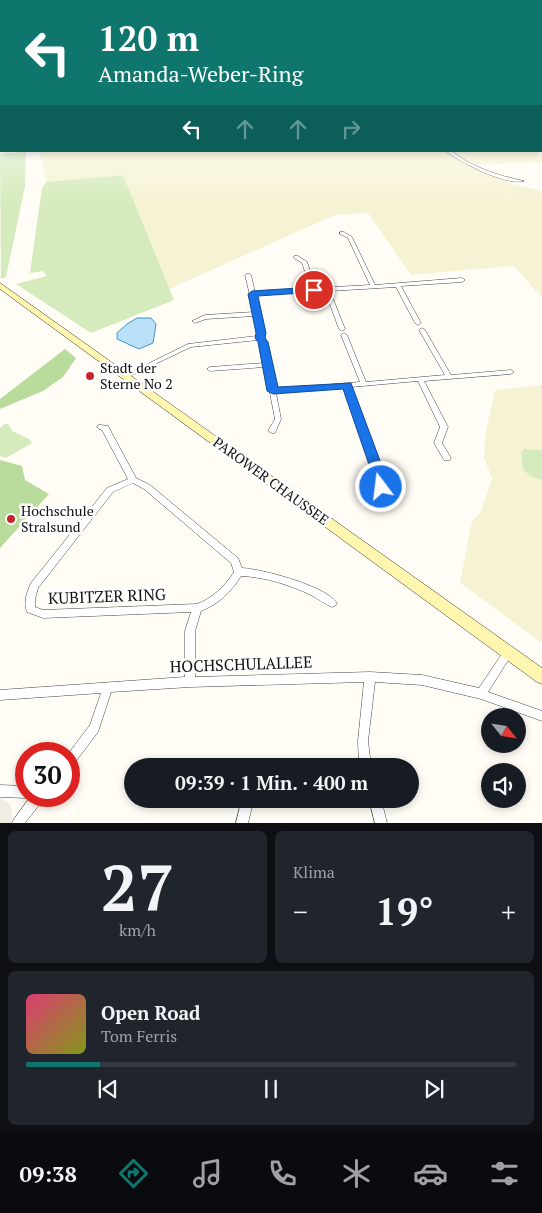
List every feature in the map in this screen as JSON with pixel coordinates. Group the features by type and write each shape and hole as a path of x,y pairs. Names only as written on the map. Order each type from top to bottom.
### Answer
{"street":[{"path":"450,152 465,162 499,177 522,181"},
{"path":"342,233 350,236 373,286"},
{"path":"296,257 304,262 314,290"},
{"path":"248,275 278,419 272,431"},
{"path":"252,294 462,280"},
{"path":"398,284 418,323"},
{"name":"PAROWER CHAUSSEE","path":"0,285 542,677"},
{"path":"327,289 364,384"},
{"path":"195,321 205,318 257,314"},
{"path":"422,330 449,377"},
{"path":"126,376 190,345 260,338"},
{"path":"210,369 267,365"},
{"path":"273,391 510,372"},
{"path":"420,379 444,427 438,443 447,458"},
{"path":"348,385 382,482 379,491 368,497"},
{"path":"101,427 105,428 116,446 133,480 147,487 201,532 235,562 239,572 255,572 321,595 332,603"},
{"name":"KUBITZER RING","path":"133,480 110,490 34,586 30,599 30,609 43,614 197,608 209,605 221,595 239,572"},
{"path":"190,682 190,631 197,608"},
{"path":"481,694 508,651"},
{"path":"364,758 363,735 370,677"},
{"name":"HOCHSCHULALLEE","path":"0,694 190,682 370,677 422,680 481,694 542,716"},
{"path":"80,746 94,728 108,687"},
{"path":"0,791 15,792"},
{"path":"18,823 30,807"},
{"path":"242,823 246,808"},
{"path":"377,808 381,823"}],"shaded area":[{"path":"39,152 447,152 460,161 509,183 542,191 542,298 514,266 411,275 368,213 335,215 169,289 123,175 46,182"},
{"path":"454,152 542,152 542,163 481,165 469,162"},
{"path":"542,385 542,450 524,449 521,452 521,460 532,477 542,480 542,643 460,583 472,521 481,512 492,479 484,457 486,431 495,390"},
{"path":"0,798 10,804 12,810 11,823 0,823"}],"green space":[{"path":"26,152 25,186 6,277 1,279 0,154"},
{"path":"123,175 174,300 91,333 16,284 47,276 43,271 30,273 42,188 46,182"},
{"path":"65,349 76,358 63,377 43,391 0,409 0,399"},
{"path":"8,424 12,431 29,439 32,443 6,458 0,456 0,428"},
{"path":"524,449 542,450 542,480 532,477 523,470 521,452"},
{"name":"Hochschule Stralsund","path":"0,460 22,466 25,480 49,494 0,548"}],"water":[{"path":"137,318 151,318 156,324 153,343 139,349 117,339 117,333"}],"place":[{"name":"Stadt der Sterne No 2","path":"90,376"},
{"name":"Hochschule Stralsund","path":"11,519"}],"route":[{"path":"314,290 252,294 273,391 348,385 382,482 381,487"}]}
